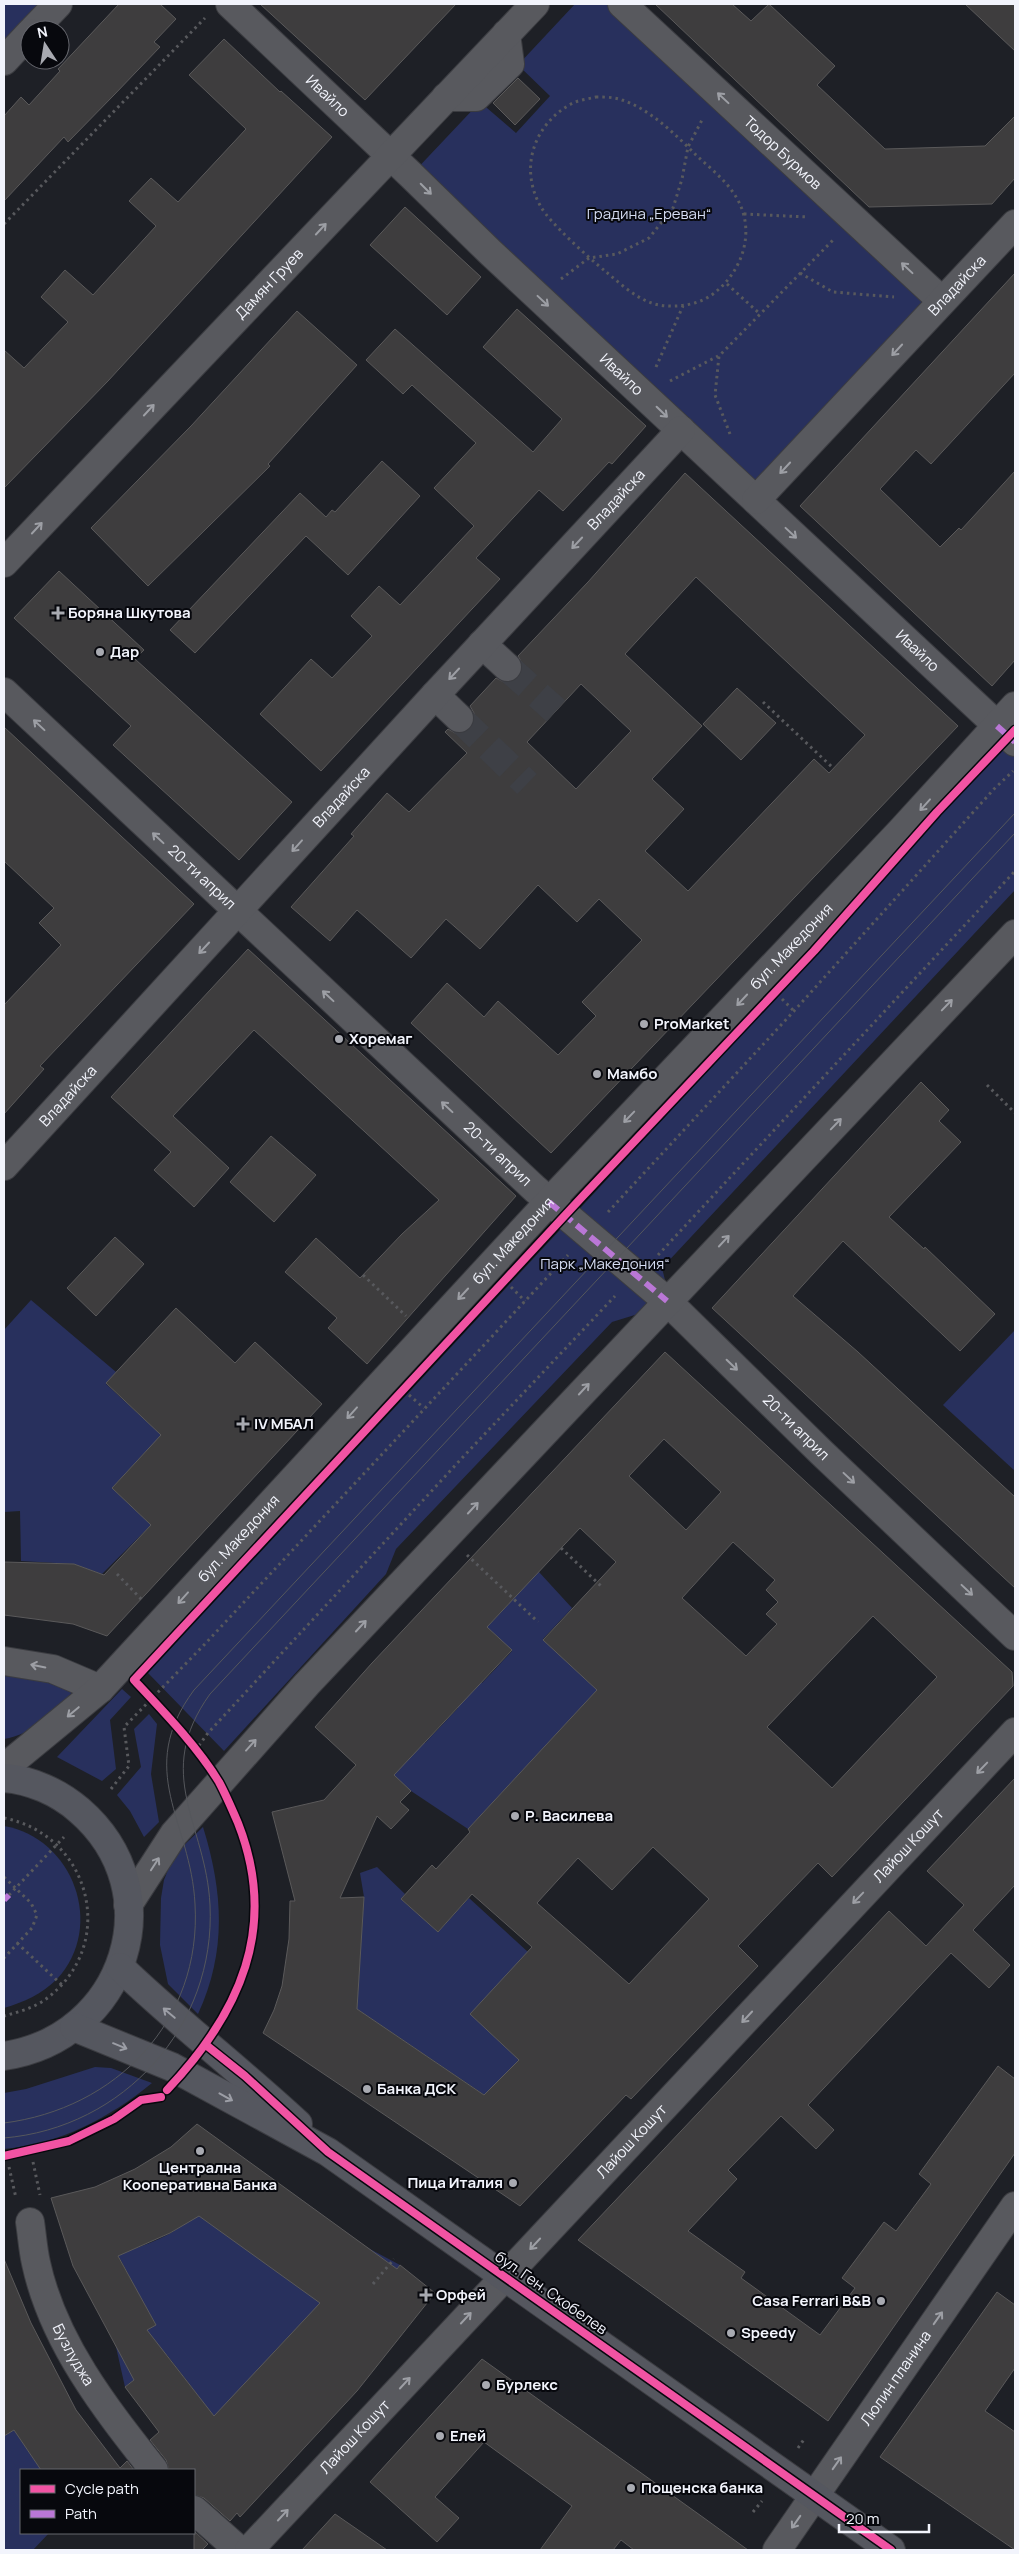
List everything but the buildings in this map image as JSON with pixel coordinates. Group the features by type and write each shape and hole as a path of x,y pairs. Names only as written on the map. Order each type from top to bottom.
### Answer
{"main road":[{"path":"4,1778 21,1780 48,1790 61,1796 85,1815 101,1833 114,1855 124,1879 128,1905 126,1946 120,1967 101,2000 74,2028 47,2044 4,2056"},
{"name":"бул. Ген. Скобелев","path":"120,1967 159,2005 210,2038 246,2076 328,2152"},
{"name":"бул. Ген. Скобелев","path":"74,2028 178,2070 328,2152 891,2550"}],"street":[{"path":"43,20 58,4"},
{"name":"Дамян Груев","path":"4,564 536,4"},
{"name":"Тодор Бурмов","path":"622,4 942,301"},
{"name":"Ивайло","path":"221,7 391,155 490,252 756,500 1009,725"},
{"path":"4,61 20,44"},
{"name":"Владайска","path":"756,500 1015,224"},
{"name":"Владайска","path":"9,1151 237,912 681,430"},
{"path":"482,644 507,667"},
{"name":"20-ти април","path":"4,692 549,1202 667,1301 822,1453 1015,1636"},
{"path":"435,695 459,718"},
{"name":"бул. Македония","path":"4,1768 100,1689 549,1202 889,844 1009,725"},
{"path":"128,1905 174,1834 223,1790 307,1684 1015,934"},
{"path":"4,1661 53,1669 100,1689"},
{"name":"Лайош Кошут","path":"249,2550 1015,1732"},
{"name":"Люлин планина","path":"777,2550 1015,2206"},
{"name":"Бузлуджа","path":"30,2222 36,2264 50,2305 73,2356 109,2412 153,2469"},
{"path":"195,2511 239,2550"}],"path":[{"path":"4,224 221,7"},
{"path":"596,97 621,99 643,110 688,147 733,191 744,214 746,239 740,263 727,284 707,299 683,306 658,304 635,295 589,258 541,209 532,186 530,161 537,137 551,117 572,103 596,97"},
{"path":"564,278 589,258 617,254 649,238 673,208 682,179 688,147 702,120"},
{"path":"744,214 854,219"},
{"path":"644,394 719,356 854,219"},
{"path":"800,273 833,292 942,301"},
{"path":"727,284 760,314"},
{"path":"644,394 683,306"},
{"path":"719,356 715,395 732,439"},
{"path":"763,702 833,768"},
{"path":"111,1789 129,1766 124,1727 155,1702 203,1646 794,1011 994,789 1015,770"},
{"path":"194,1751 208,1733 456,1464 635,1275 653,1260 1015,871"},
{"path":"778,995 794,1011"},
{"path":"987,1085 1015,1113"},
{"path":"363,1275 412,1322"},
{"path":"509,1285 525,1301"},
{"path":"402,1390 424,1408"},
{"path":"561,1548 601,1586"},
{"path":"464,1553 538,1622"},
{"path":"117,1574 149,1607"},
{"path":"146,1693 155,1702"},
{"path":"186,1740 223,1790 246,1843 252,1866 256,1914 253,1942 246,1971 234,1997 210,2038"},
{"path":"4,1818 37,1829 57,1844 70,1859 81,1879 87,1900 88,1923 84,1945 76,1966 62,1985 46,1999 25,2010 4,2016"},
{"path":"9,1895 64,1837"},
{"path":"4,1876 31,1903 37,1915 32,1928 4,1958"},
{"path":"17,1943 62,1985"},
{"path":"373,2284 394,2259"},
{"path":"797,2451 805,2438"},
{"path":"753,2512 762,2501"}],"green space":[{"path":"4,4 38,4 23,20 20,20 20,23 4,40"},
{"name":"Градина „Ереван“","path":"575,4 622,4 942,301 756,500 411,175 480,102 516,133 550,96 518,65"},
{"name":"Парк „Македония“","path":"1015,738 1015,890 662,1268 666,1284 638,1314 612,1322 396,1549 386,1574 224,1751 148,1673 784,989 956,798"},
{"path":"31,1300 116,1372 106,1384 170,1443 167,1471 146,1451 112,1488 151,1525 102,1574 74,1564 21,1561 20,1511 4,1512 4,1330"},
{"path":"1015,1330 1015,1471 943,1405"},
{"path":"496,1532 539,1572 572,1608 543,1639 597,1690 468,1829 411,1791 379,1762 410,1730 425,1743 458,1708 433,1685 456,1659 482,1683 512,1651 487,1627 509,1604"},
{"path":"4,1676 38,1679 72,1692 51,1716 34,1728 4,1739"},
{"path":"122,1689 131,1697 110,1720 116,1769 102,1781 57,1757"},
{"path":"149,1714 157,1724 151,1774 159,1822 144,1837 130,1811 117,1795 141,1767 134,1729"},
{"path":"4,1826 28,1834 48,1848 64,1866 75,1887 80,1910 79,1934 72,1958 57,1979 32,1997 4,2008"},
{"path":"203,1827 215,1875 219,1921 214,1967 198,2014 168,1984 160,1945 161,1898 164,1880 174,1855"},
{"path":"377,1867 405,1894 401,1899 438,1932 469,1898 528,1952 519,2059 513,2067 529,2125 357,2009 364,1897 360,1873"},
{"path":"95,2067 111,2068 152,2083 119,2107 83,2127 45,2142 4,2149 4,2093 26,2089"},
{"path":"193,2212 368,2248 400,2265 372,2299 293,2332 271,2355 287,2370 229,2436 167,2355 125,2387 116,2347 155,2325 118,2255 170,2234 187,2221"},
{"path":"14,2430 40,2469 20,2469 20,2534 48,2534 33,2550 4,2550 4,2436"}],"tunnel":[{"path":"507,667 556,711"},
{"path":"459,718 527,784"}],"tram line":[{"path":"4,2123 45,2114 82,2099 115,2078 144,2052 167,2021 184,1986 193,1946 195,1904 191,1874 170,1796 167,1771 168,1746 177,1719 194,1690 1015,813"},
{"path":"4,2138 48,2130 88,2114 123,2092 154,2063 179,2029 197,1991 208,1949 210,1905 206,1876 183,1775 185,1750 193,1723 210,1694 1015,833"}],"marked path":[{"path":"997,726 1015,742"},
{"path":"549,1202 667,1301"},
{"path":"4,1900 9,1895"}],"cycle path":[{"path":"167,2090 193,2061 215,2030 232,1999 245,1967 253,1933 254,1898 250,1861 238,1823 219,1782 190,1742 134,1680 582,1197 814,951 937,812 1015,730"},
{"path":"206,2045 245,2076 328,2152 891,2550"},
{"path":"4,2156 69,2141 114,2119 141,2100 161,2097"}],"place":[{"name":"Боряна Шкутова","path":"58,613"},
{"name":"Дар","path":"100,652"},
{"name":"ProMarket","path":"644,1024"},
{"name":"Хоремаг","path":"339,1039"},
{"name":"Мамбо","path":"597,1074"},
{"name":"IV МБАЛ","path":"243,1424"},
{"name":"Р. Василева","path":"515,1816"},
{"name":"Банка ДСК","path":"367,2089"},
{"name":"Централна Кооперативна Банка","path":"200,2151"},
{"name":"Пица Италия","path":"513,2183"},
{"name":"Орфей","path":"426,2295"},
{"name":"Casa Ferrari B&B","path":"881,2301"},
{"name":"Speedy","path":"731,2333"},
{"name":"Бурлекс","path":"486,2385"},
{"name":"Елей","path":"440,2436"},
{"name":"Пощенска банка","path":"631,2488"}]}
